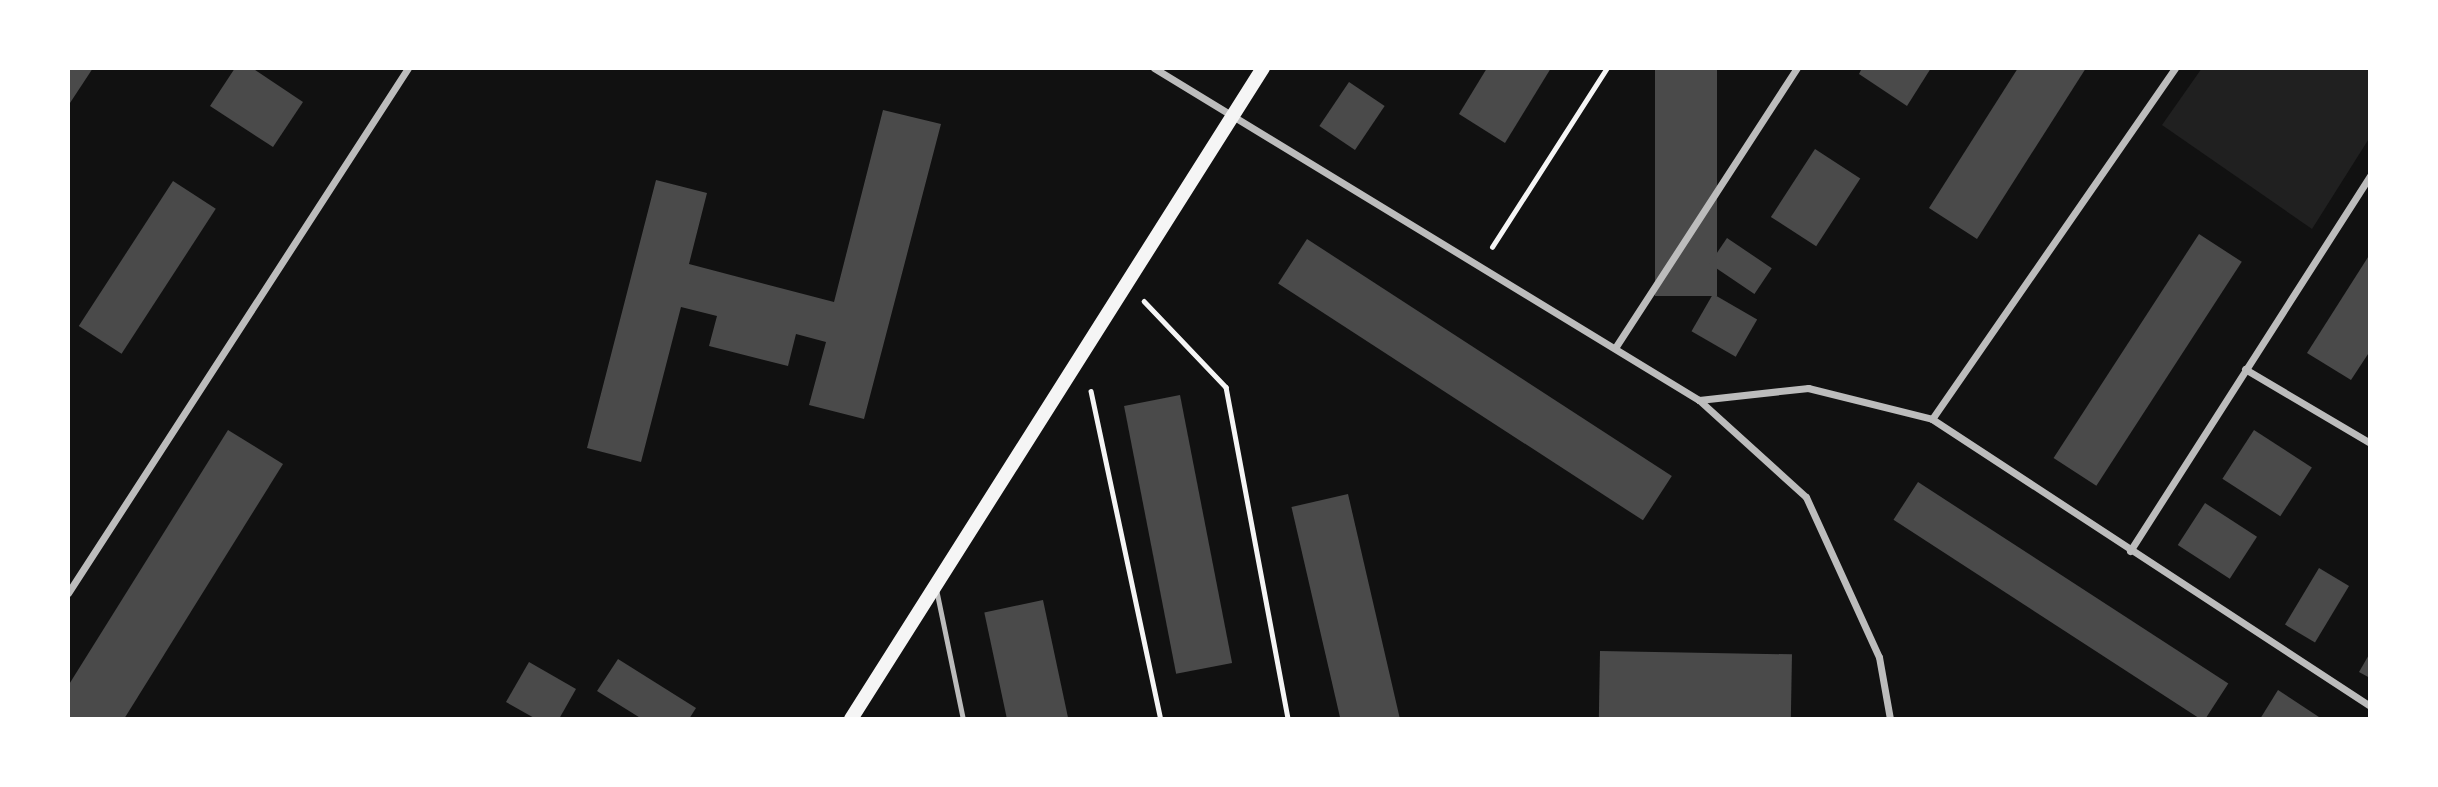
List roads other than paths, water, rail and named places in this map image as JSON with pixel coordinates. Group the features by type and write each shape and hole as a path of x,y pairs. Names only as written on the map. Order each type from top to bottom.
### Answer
{"main road":[{"path":"851,719 1263,68"}],"street":[{"path":"68,593 408,68"},
{"path":"1154,68 1699,400 1806,497 1879,657 1890,719"},
{"path":"1932,419 2175,68"},
{"path":"1615,348 1793,70"},
{"path":"2130,551 2370,175"},
{"path":"2245,369 2370,443"},
{"path":"1699,400 1808,388 1932,419 2370,706"}],"lane":[{"path":"935,586 963,719"}]}
